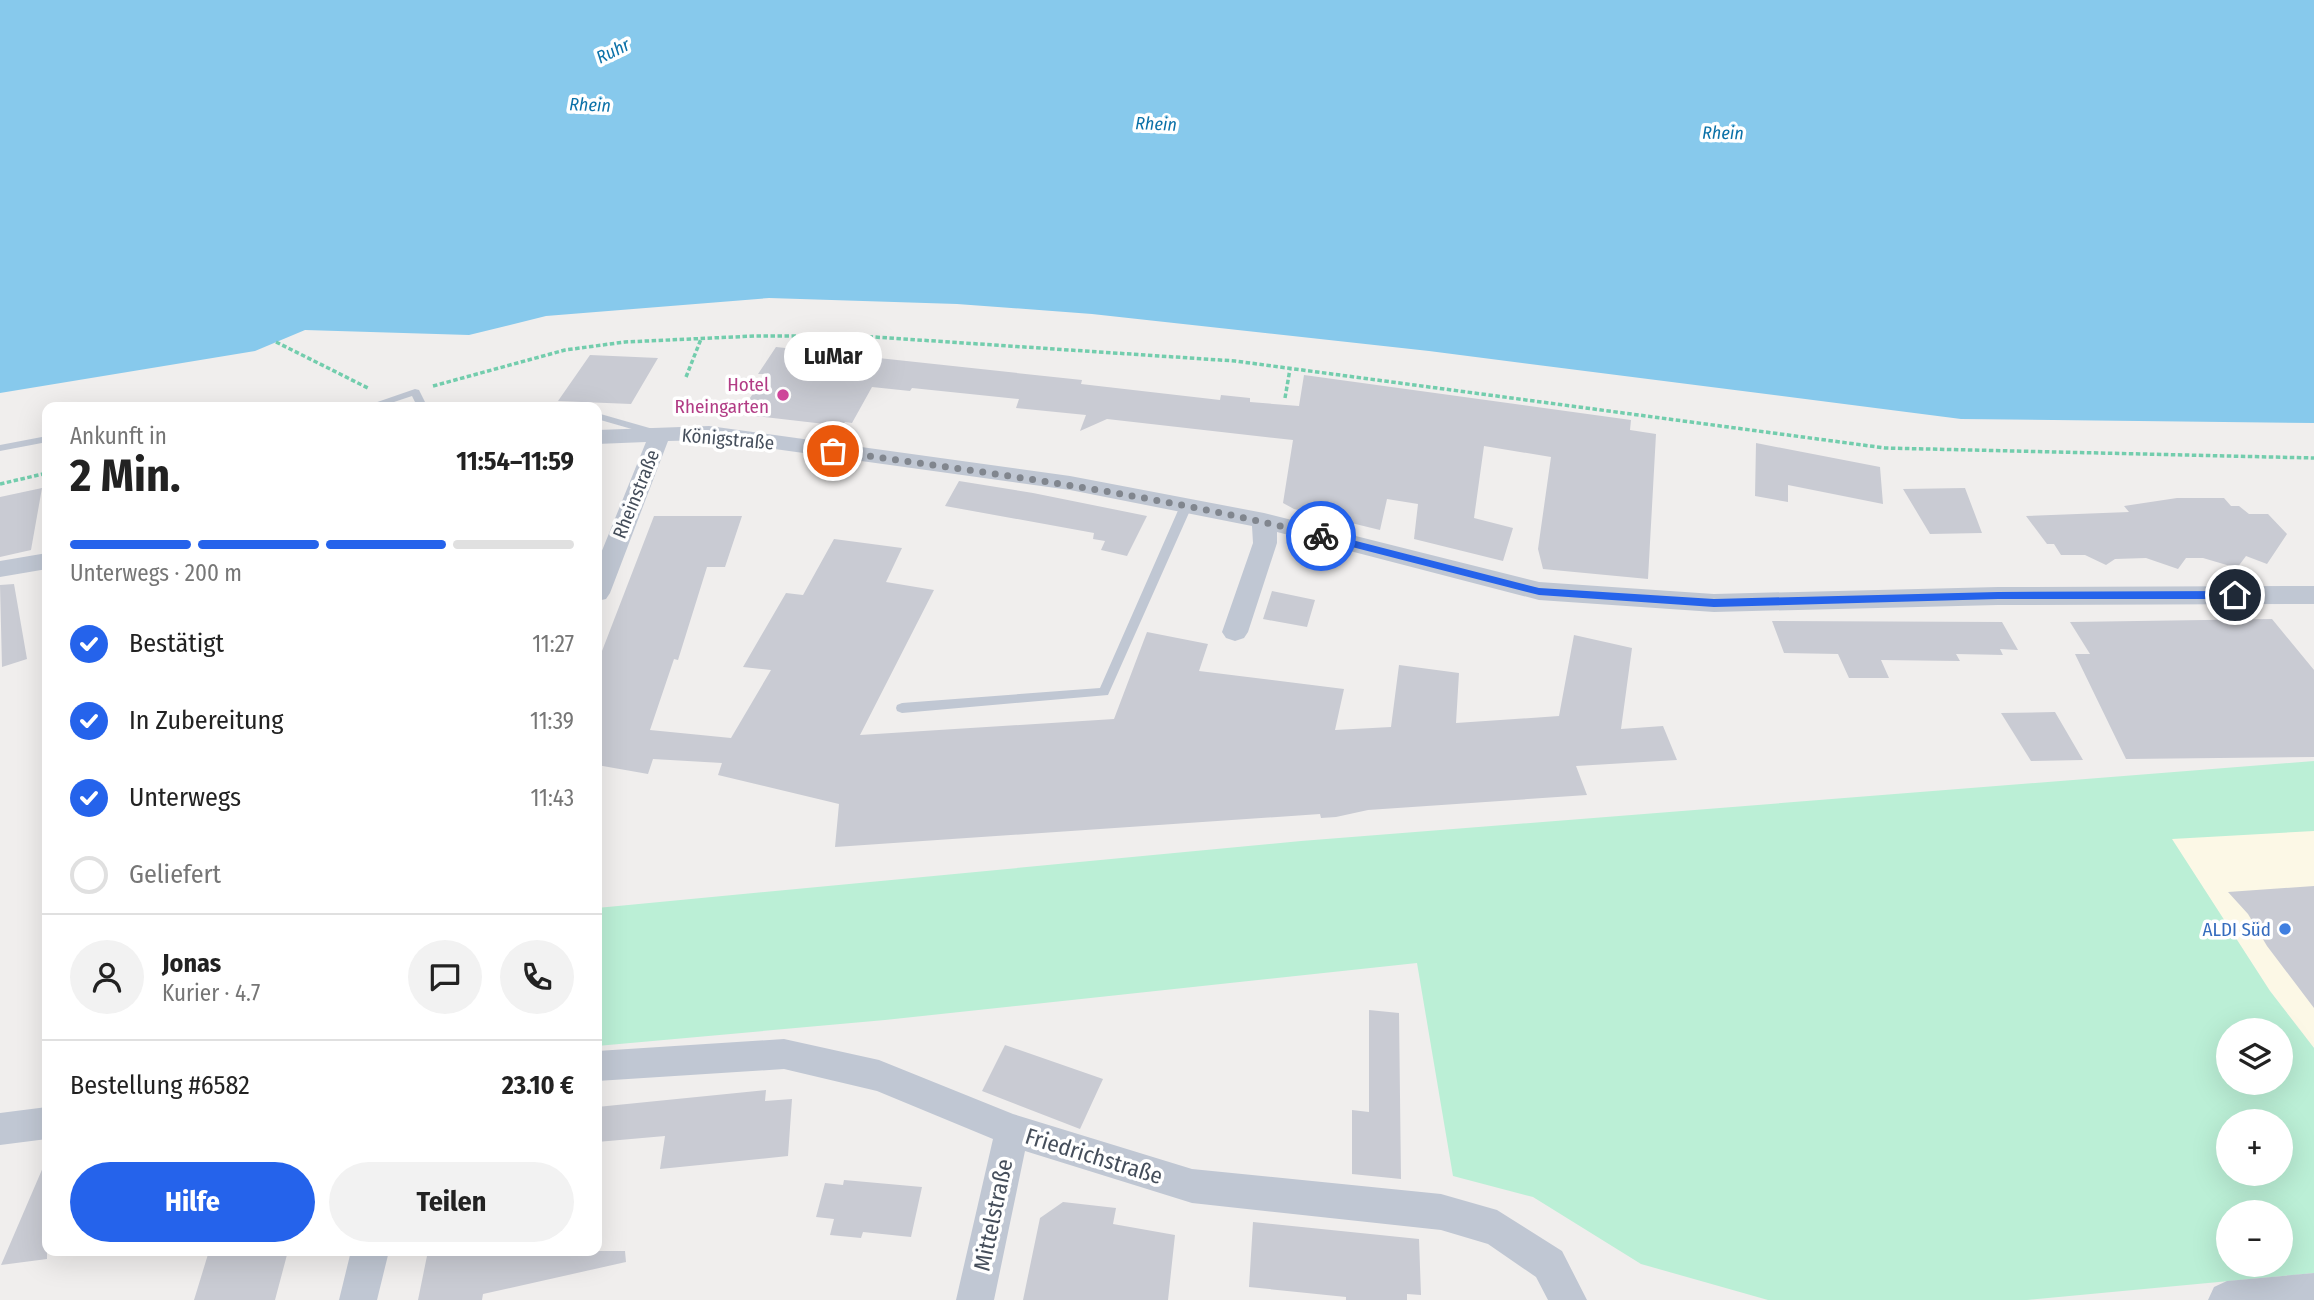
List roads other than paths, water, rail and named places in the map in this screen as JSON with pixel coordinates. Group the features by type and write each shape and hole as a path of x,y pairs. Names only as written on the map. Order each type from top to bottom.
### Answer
{"street":[{"name":"Königstraße","path":"602,437 709,433 1070,484 1264,521 1539,591 1714,603 1998,596 2314,595"},
{"name":"Rheinstraße","path":"602,580 660,434"},
{"path":"1235,632 1265,543 1264,521"},
{"path":"0,569 42,562"},
{"name":"Friedrichstraße","path":"602,1066 784,1054 879,1076 1012,1130 1192,1186 1441,1212 1497,1228 1549,1264 1568,1300"},
{"path":"0,1129 42,1124"},
{"name":"Mittelstraße","path":"975,1300 1012,1130"},
{"path":"358,1300 369,1256"},
{"path":"2227,1300 2314,1292"}],"lane":[{"path":"384,402 415,392 420,402"},
{"path":"602,417 660,434"},
{"path":"0,448 42,440"},
{"path":"902,708 1104,692 1186,506"}],"water":[{"path":"0,0 2314,0 2314,423 1961,419 1429,351 1092,314 957,304 769,298 546,316 469,335 305,330 255,351 0,393"}],"place":[{"name":"Hotel Rheingarten","path":"783,395"},
{"name":"LuMar","path":"833,451"},
{"name":"ALDI Süd","path":"2285,929"}],"water label":[{"name":"Ruhr","path":"613,51"},
{"name":"Rhein","path":"590,105"},
{"name":"Rhein","path":"1156,124"},
{"name":"Rhein","path":"1723,133"}]}
